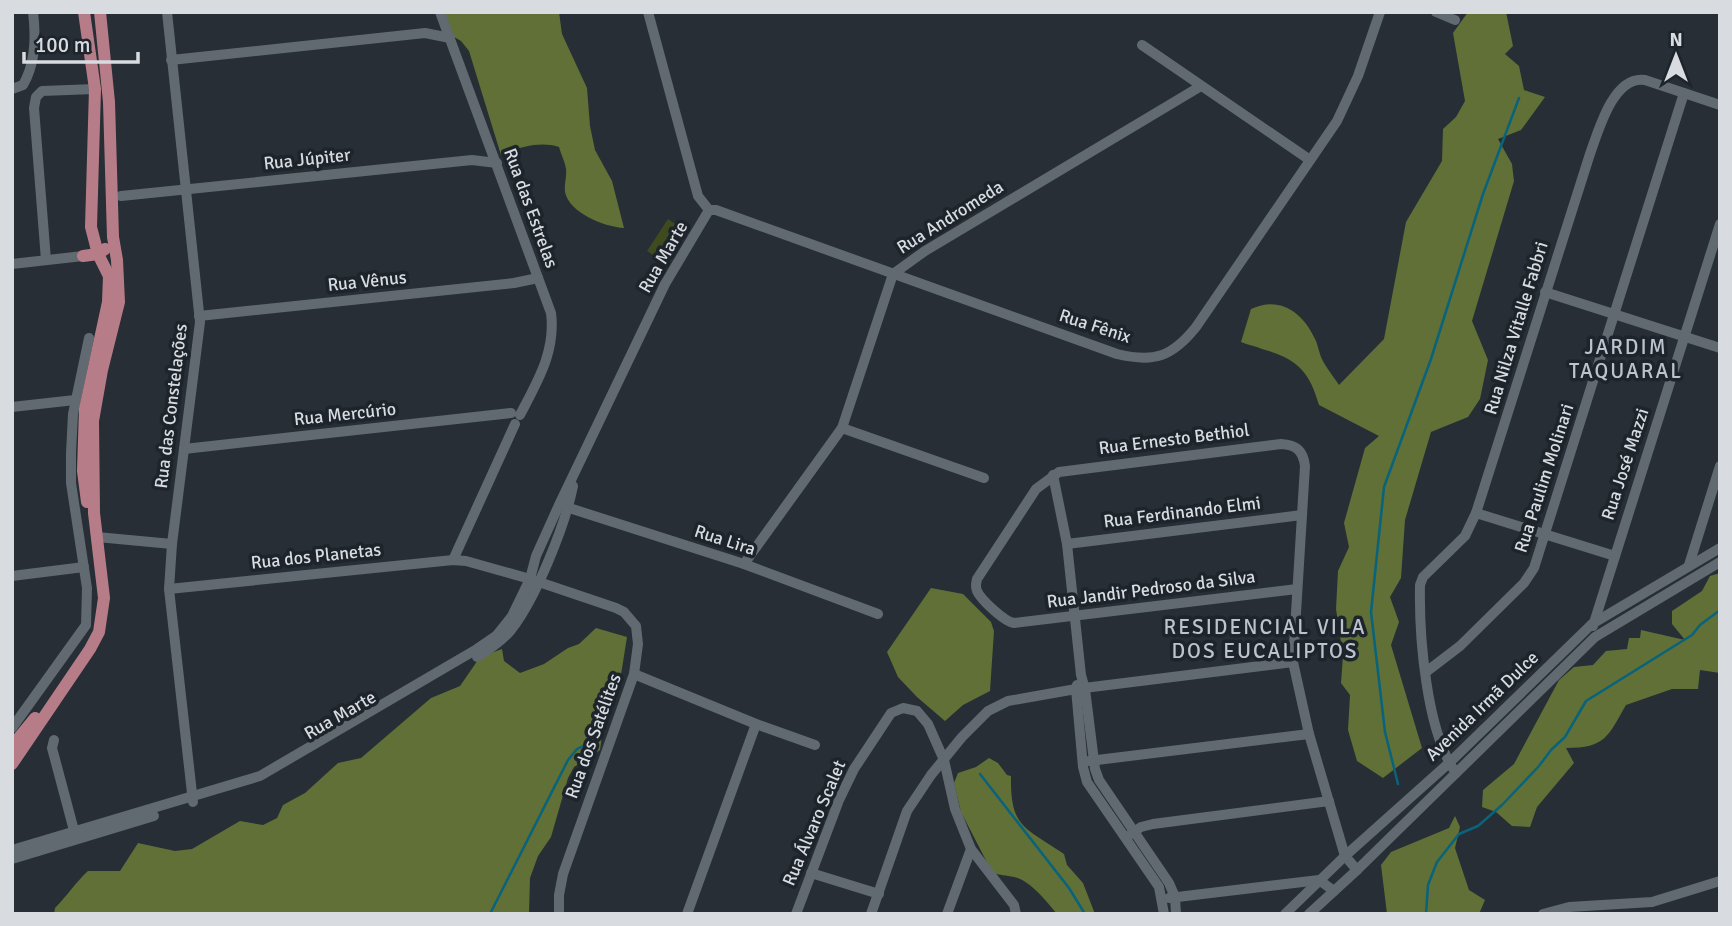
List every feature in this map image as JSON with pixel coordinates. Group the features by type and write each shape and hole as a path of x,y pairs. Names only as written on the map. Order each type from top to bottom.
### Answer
{"main road":[{"path":"83,256 90,245 95,137 95,89 85,12"},
{"path":"12,764 90,649 99,632 104,598 97,537 93,421 119,302 113,230 107,67 100,12"},
{"path":"95,137 98,145 98,169 104,170 111,157"},
{"path":"12,746 79,657 98,618 97,586 83,471 83,446 87,394 108,302 109,275 98,254 91,222 93,208 101,207 113,230"},
{"path":"98,254 113,230"},
{"path":"83,256 98,254"},
{"path":"83,256 105,268"}],"street":[{"path":"12,89 23,85 32,62 35,43 33,12"},
{"name":"Rua das Constelações","path":"167,12 199,316 169,589 193,800"},
{"name":"Rua das Estrelas","path":"440,12 551,313 553,328 544,370 515,418 453,560"},
{"name":"Rua Marte","path":"12,859 260,776 477,649 496,636 512,616 534,581 576,472 665,284 709,210 698,196 648,12"},
{"name":"Rua Fênix","path":"709,210 716,210 1117,354 1151,358 1167,353 1188,337 1338,121 1349,99 1380,12"},
{"path":"1436,12 1455,20"},
{"path":"172,60 425,33 450,38"},
{"path":"1142,45 1310,160"},
{"name":"Rua Nilza Vitalle Fabbri","path":"1426,672 1420,589 1422,581 1465,536 1476,513 1545,292 1603,121 1619,89 1634,79 1646,80 1684,93"},
{"name":"Rua Andromeda","path":"744,564 842,428 893,274 925,251 1201,86"},
{"path":"46,260 34,103 42,91 95,89"},
{"path":"1684,93 1720,105"},
{"name":"Rua Paulim Molinari","path":"1426,672 1460,646 1524,583 1534,568 1684,93"},
{"name":"Rua Júpiter","path":"121,196 472,160 497,163"},
{"name":"Rua José Mazzi","path":"1595,629 1615,556 1720,224"},
{"path":"12,264 83,256"},
{"name":"Rua Vênus","path":"199,316 514,283 538,278"},
{"path":"1545,292 1720,348"},
{"path":"12,728 86,625 87,587 71,483 71,453 75,400 89,338"},
{"path":"12,407 75,400"},
{"name":"Rua Mercúrio","path":"184,449 515,418"},
{"path":"842,428 985,478"},
{"name":"Rua Ernesto Bethiol","path":"1053,475 1070,470 1281,443 1294,445 1299,449 1305,466 1302,515"},
{"path":"1694,577 1689,565 1720,466"},
{"path":"1053,475 1067,544 1075,616 1088,761 1087,782 1169,883 1175,897 1176,914"},
{"name":"Rua Jandir Pedroso da Silva","path":"1053,475 1036,489 976,583 979,594 1008,622 1297,589"},
{"name":"Rua Lira","path":"564,506 744,564 878,614"},
{"path":"1476,513 1615,556"},
{"path":"1302,515 1293,662 1308,734 1345,856 1357,870"},
{"name":"Rua Ferdinando Elmi","path":"1067,544 1302,515"},
{"path":"97,537 172,544"},
{"path":"460,540 466,561"},
{"name":"Avenida Irmã Dulce","path":"1309,914 1357,870 1452,768 1595,629 1689,565 1720,548"},
{"name":"Rua dos Planetas","path":"169,589 453,560 466,561"},
{"name":"Rua dos Satélites","path":"466,561 616,608 631,617 639,634 634,674 562,874 559,914"},
{"name":"Avenida Irmã Dulce","path":"1595,629 1720,562"},
{"path":"12,576 84,567"},
{"path":"871,914 907,811 931,775 970,727 998,705 1080,689 1293,662"},
{"path":"1426,672 1430,703 1452,768"},
{"path":"634,674 815,745"},
{"name":"Rua Álvaro Scalet","path":"796,914 839,800 854,769 891,713 903,708 917,711 928,724 944,760"},
{"path":"687,914 756,724"},
{"path":"1088,761 1308,734"},
{"path":"54,740 52,748 75,836"},
{"path":"944,760 955,809 971,849 1010,899 1016,914"},
{"name":"Avenida Irmã Dulce","path":"1285,914 1345,856 1452,768"},
{"path":"1130,835 1153,824 1329,800"},
{"path":"1130,835 1163,899 1164,914"},
{"name":"Rua Marte","path":"12,850 75,836"},
{"path":"947,914 971,849"},
{"path":"811,873 879,894"},
{"path":"1163,899 1319,880 1334,891"},
{"path":"1543,914 1569,907 1652,902 1720,881"}],"green space":[{"path":"442,12 559,12 562,34 587,88 595,150 612,181 624,228 589,218 568,200 565,192 566,169 559,147 530,146 501,155 469,51 461,41 449,34"},
{"path":"1468,12 1506,12 1513,46 1505,54 1519,66 1524,90 1545,97 1521,130 1498,139 1512,164 1514,181 1472,321 1488,360 1480,399 1468,417 1431,432 1405,520 1401,578 1390,597 1399,622 1391,645 1422,748 1383,778 1357,761 1348,730 1350,695 1341,683 1343,656 1336,609 1338,571 1349,547 1344,523 1365,448 1379,436 1319,405 1311,383 1293,362 1241,342 1251,309 1272,304 1290,309 1311,331 1323,360 1339,385 1384,339 1406,222 1442,161 1443,129 1456,117 1465,101 1453,33"},
{"path":"668,219 687,232 665,263 647,251"},
{"path":"1720,573 1720,673 1700,670 1698,689 1672,689 1626,705 1610,732 1598,743 1566,748 1574,763 1537,807 1530,827 1512,826 1496,812 1482,807 1483,790 1514,764 1559,680 1574,667 1593,665 1606,651 1627,649 1629,638 1640,638 1641,630 1685,640 1672,624 1672,611 1702,591 1710,576"},
{"path":"931,588 963,594 991,622 994,631 990,691 963,705 945,721 898,677 887,652"},
{"path":"596,628 627,637 620,681 602,735 600,750 574,767 568,778 551,837 538,856 530,878 529,914 54,914 55,908 88,871 120,871 138,843 175,851 192,849 240,821 263,825 277,818 283,805 305,793 338,763 361,758 431,698 460,686 480,657 502,649 504,661 520,673 544,664 579,644"},
{"path":"989,758 1011,776 1013,806 1022,824 1064,854 1067,865 1083,883 1095,914 1057,914 1026,882 992,872 961,812 954,783 958,773 976,767"},
{"path":"1455,816 1460,827 1455,848 1469,890 1485,900 1479,914 1387,914 1381,865 1391,852 1449,828"}],"waterway":[{"path":"1398,784 1385,732 1371,612 1384,487 1431,359 1483,194 1519,98"},
{"path":"1426,914 1428,885 1437,862 1459,834 1478,826 1539,766 1565,737 1586,701 1692,635 1700,625 1720,610"},
{"path":"490,914 568,760 577,749 593,741"},
{"path":"980,774 1069,888 1085,914"}],"district":[{"name":"JARDIM TAQUARAL","path":"1626,359"},
{"name":"RESIDENCIAL VILA DOS EUCALIPTOS","path":"1265,639"}]}
